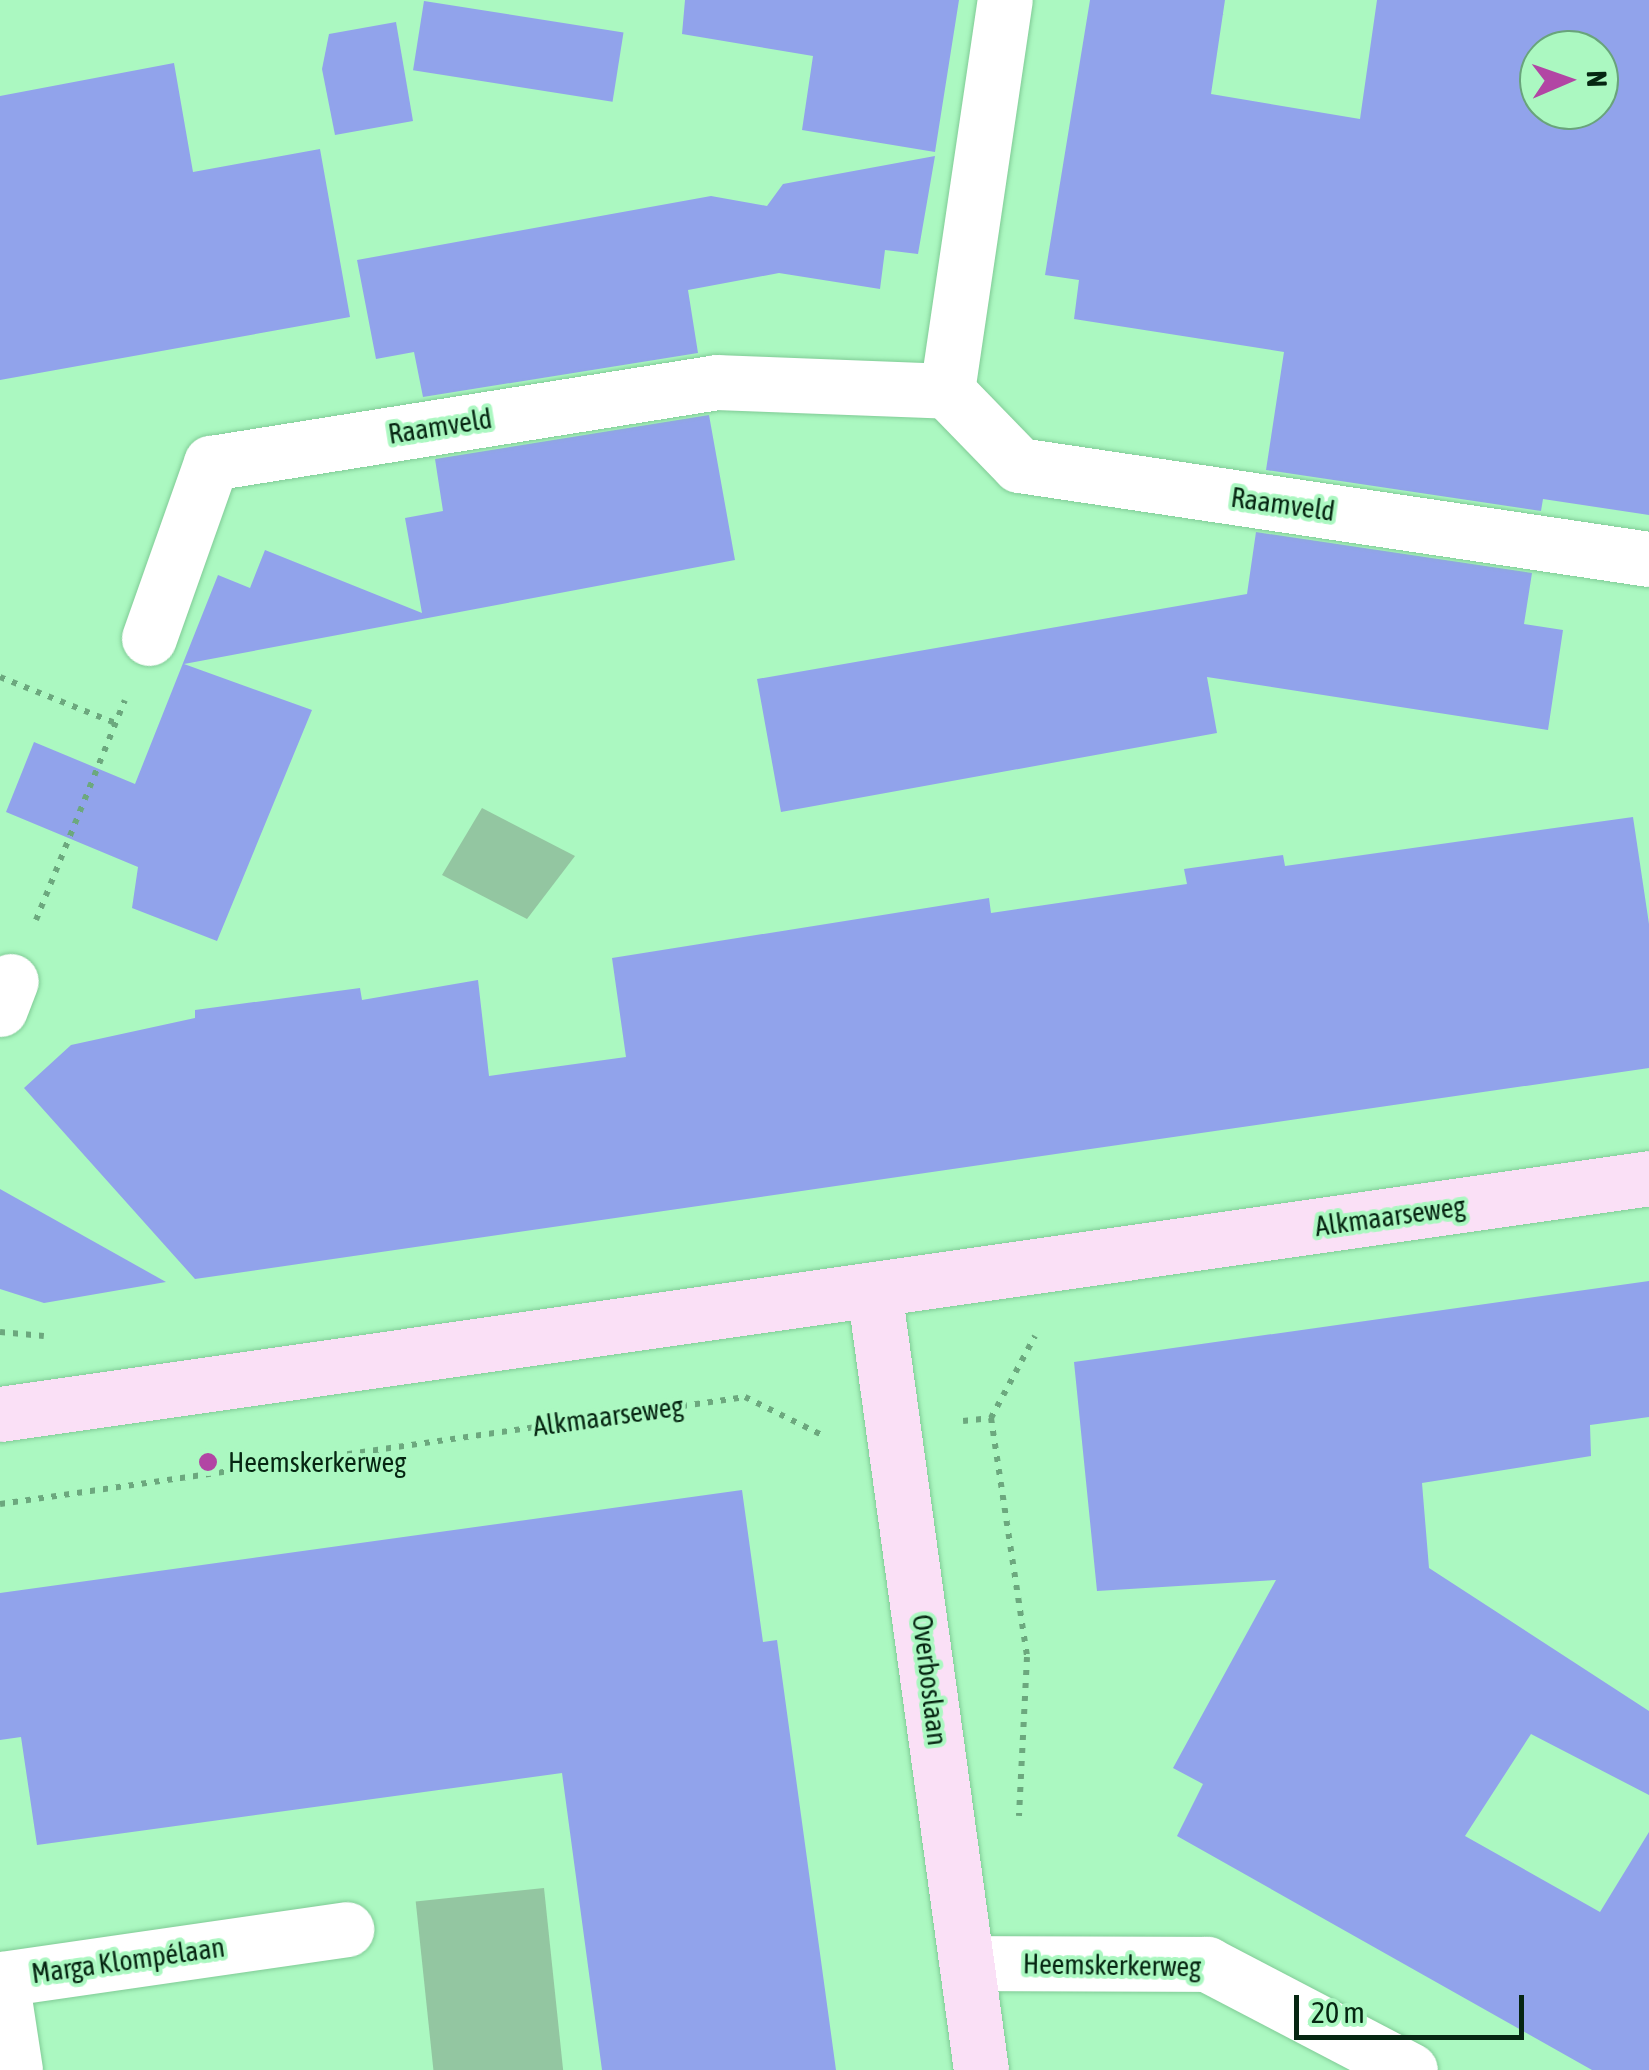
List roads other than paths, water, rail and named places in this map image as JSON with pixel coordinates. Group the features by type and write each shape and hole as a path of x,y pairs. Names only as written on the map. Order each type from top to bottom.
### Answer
{"street":[{"path":"946,391 1005,0"},
{"name":"Raamveld","path":"150,638 212,463 718,382 946,391 1018,465 1649,559"},
{"name":"Alkmaarseweg","path":"0,1414 1649,1178"},
{"name":"Overboslaan","path":"874,1290 897,1430 982,2070"},
{"name":"Marga Klompélaan","path":"16,2070 1,1979 346,1929"},
{"name":"Heemskerkerweg","path":"968,1963 1207,1964 1410,2070"}],"place":[{"name":"Heemskerkerweg","path":"208,1462"}]}
